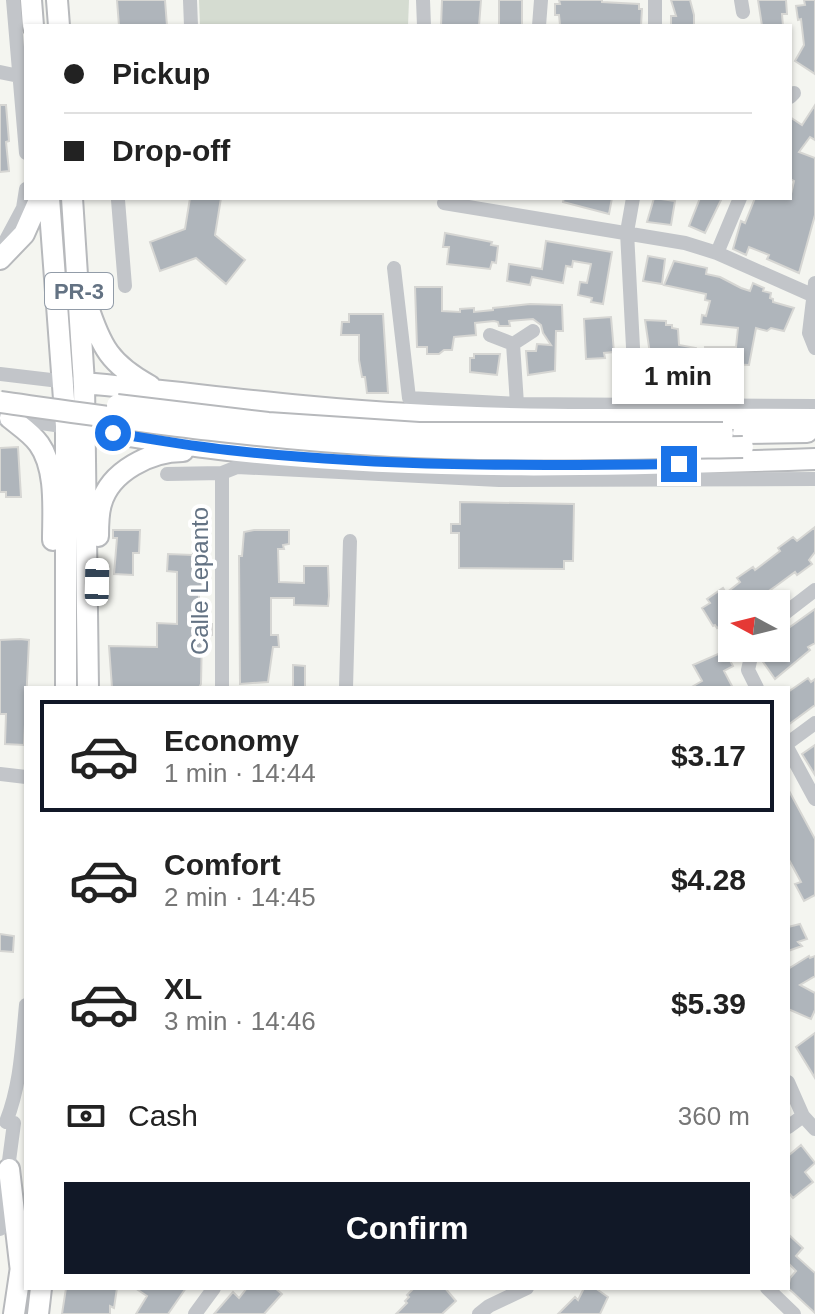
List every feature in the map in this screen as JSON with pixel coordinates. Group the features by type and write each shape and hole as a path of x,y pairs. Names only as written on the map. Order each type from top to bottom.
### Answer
{"highway":[{"path":"31,0 33,24"},
{"path":"57,0 59,24"},
{"path":"0,259 24,234 39,200"},
{"name":"PR-3","path":"49,200 74,382"},
{"name":"PR-3","path":"72,200 78,274 75,428 88,686"},
{"path":"78,274 103,347 123,370 157,390"},
{"path":"74,382 235,400 408,414 522,418 815,419"},
{"path":"0,388 268,423 392,431 743,440 815,446"},
{"path":"3,412 379,445 520,449 743,440 815,432"},
{"path":"3,412 42,447 49,470 54,596 66,680"},
{"path":"75,428 228,450 463,465 815,459"},
{"name":"PR-3","path":"66,680 75,428"},
{"path":"89,663 97,608 99,514 111,484 147,457 174,451 228,450"},
{"path":"9,1169 21,1272"},
{"path":"14,1314 24,1246"},
{"path":"38,1314 41,1290"}],"street":[{"path":"13,0 24,131"},
{"path":"190,0 191,24"},
{"path":"423,0 424,24"},
{"path":"539,24 541,0"},
{"path":"655,0 655,24"},
{"path":"0,72 19,76"},
{"path":"0,251 24,200"},
{"path":"115,200 125,286"},
{"path":"633,200 627,232 636,405"},
{"path":"717,253 739,200"},
{"path":"444,203 685,243 813,289 809,333 815,348"},
{"path":"394,268 409,398 517,404 815,406"},
{"path":"513,344 533,331"},
{"path":"490,335 513,344"},
{"path":"513,344 517,404"},
{"path":"0,374 74,382"},
{"path":"3,412 75,428"},
{"path":"167,474 222,473 237,467 499,480 815,479"},
{"name":"Calle Lepanto","path":"222,473 222,686"},
{"path":"346,686 350,541"},
{"path":"790,609 815,590"},
{"path":"750,662 748,670 756,686"},
{"path":"790,742 815,723"},
{"path":"790,753 815,799"},
{"path":"0,774 24,777"},
{"path":"0,1229 24,1028"},
{"path":"790,1087 803,1116 815,1129"},
{"path":"790,1126 803,1116"},
{"path":"195,1314 213,1290"},
{"path":"479,1314 523,1290"},
{"path":"769,1290 794,1314"}],"shaded area":[{"path":"199,0 409,0 408,24 200,24"}],"building":[{"path":"117,0 165,0 167,24 119,24"},
{"path":"442,0 481,0 479,24 441,24"},
{"path":"499,0 522,0 522,24 499,24"},
{"path":"559,0 639,4 639,9 642,9 641,24 560,24 559,15 555,15 555,4 560,4"},
{"path":"671,0 690,0 694,24 671,24 671,16 676,16"},
{"path":"758,0 786,0 787,14 782,14 783,24 762,24"},
{"path":"804,0 815,0 815,74 795,61 804,45 796,6 805,5"},
{"path":"0,105 6,105 9,171 0,172"},
{"path":"815,105 815,140 810,137 799,152 815,158 815,215 799,273 749,247 746,255 733,249 741,221 745,223 754,200 792,200 792,118 802,125"},
{"path":"190,200 221,200 215,235 245,260 226,284 196,258 160,271 150,242 185,229"},
{"path":"564,200 612,200 609,214"},
{"path":"653,200 675,201 671,225 647,222"},
{"path":"699,200 721,200 705,233 689,226"},
{"path":"445,233 492,242 491,245 498,246 496,263 492,262 490,269 447,264 449,247 443,247"},
{"path":"546,241 612,252 603,304 578,295 580,282 587,283 591,264 573,261 572,267 566,266 563,283 532,277 530,285 507,281 509,264 542,269"},
{"path":"648,256 665,259 662,284 643,281"},
{"path":"674,261 707,268 706,274 750,291 753,283 764,288 763,291 771,293 773,302 794,308 784,331 756,328 749,365 728,364 725,377 708,377 705,347 736,347 738,328 701,324 710,301 705,300 706,294 664,285"},
{"path":"415,287 442,287 442,311 460,312 460,309 474,308 474,312 530,304 562,305 563,331 556,331 555,371 528,375 526,351 536,351 537,344 551,345 541,325 533,319 509,321 510,326 499,326 494,321 475,323 476,335 454,337 452,350 427,354 427,347 417,347"},
{"path":"349,314 383,314 388,393 367,393 359,360 359,335 341,335 342,322 349,322"},
{"path":"611,317 614,352 604,353 605,358 586,359 584,319"},
{"path":"645,320 666,321 666,325 678,329 679,345 696,348 696,352 691,352 688,367 678,366 680,352 650,354"},
{"path":"474,354 500,354 497,375 470,372 470,358 474,358"},
{"path":"18,447 21,497 6,497 6,492 0,492 0,448"},
{"path":"460,502 574,504 573,561 564,561 564,569 459,568 459,533 451,533 451,524 460,524"},
{"path":"815,527 815,552 809,560 812,564 797,575 795,572 770,590 730,590 740,582 737,578 753,567 755,570 793,537 797,541"},
{"path":"113,530 140,530 139,553 133,553 133,575 114,574 117,538 113,538"},
{"path":"289,530 289,544 283,545 284,549 278,549 279,582 304,583 304,566 328,566 329,596 328,606 294,605 294,598 271,598 271,635 278,635 279,647 273,647 268,682 240,684 239,556 242,556 244,532"},
{"path":"193,552 202,553 199,605 202,624 212,624 212,635 202,636 200,686 112,686 109,646 157,647 157,623 177,624 177,572 167,571 168,554 193,555"},
{"path":"718,591 717,628 702,608 710,603 707,599"},
{"path":"815,609 815,643 775,679 763,662 790,662 790,627"},
{"path":"0,640 29,640 27,686 24,686 24,745 5,744 6,714 0,714"},
{"path":"718,654 718,662 731,662 733,666 724,671 732,686 693,686 702,681 693,665"},
{"path":"293,665 305,666 305,686 293,686"},
{"path":"808,678 811,682 815,679 815,705 790,724 790,691"},
{"path":"815,745 815,775 802,754"},
{"path":"790,793 815,839 815,895 804,901 795,884 801,882 790,862"},
{"path":"800,924 807,939 798,942 802,946 790,950 790,926"},
{"path":"0,934 14,936 13,952 0,951"},
{"path":"809,956 815,956 815,976 800,985 815,993 815,1010 811,1019 790,1010 790,968"},
{"path":"815,1033 815,1078 796,1047"},
{"path":"801,1145 815,1163 805,1172 813,1182 793,1198 790,1194 790,1154"},
{"path":"790,1236 803,1248 796,1256 815,1273 815,1313 790,1290 790,1278 796,1271 790,1265"},
{"path":"66,1290 117,1290 110,1314 62,1314"},
{"path":"138,1290 185,1290 168,1314 136,1314 147,1296"},
{"path":"245,1290 277,1290 282,1294 264,1314 214,1314 233,1292 239,1298"},
{"path":"412,1290 447,1290 456,1301 442,1314 396,1314 407,1303 407,1295"},
{"path":"583,1290 598,1290 608,1297 600,1314 558,1314 575,1297 578,1300"}],"route":[{"path":"113,433 228,450 463,465 679,464"}]}
